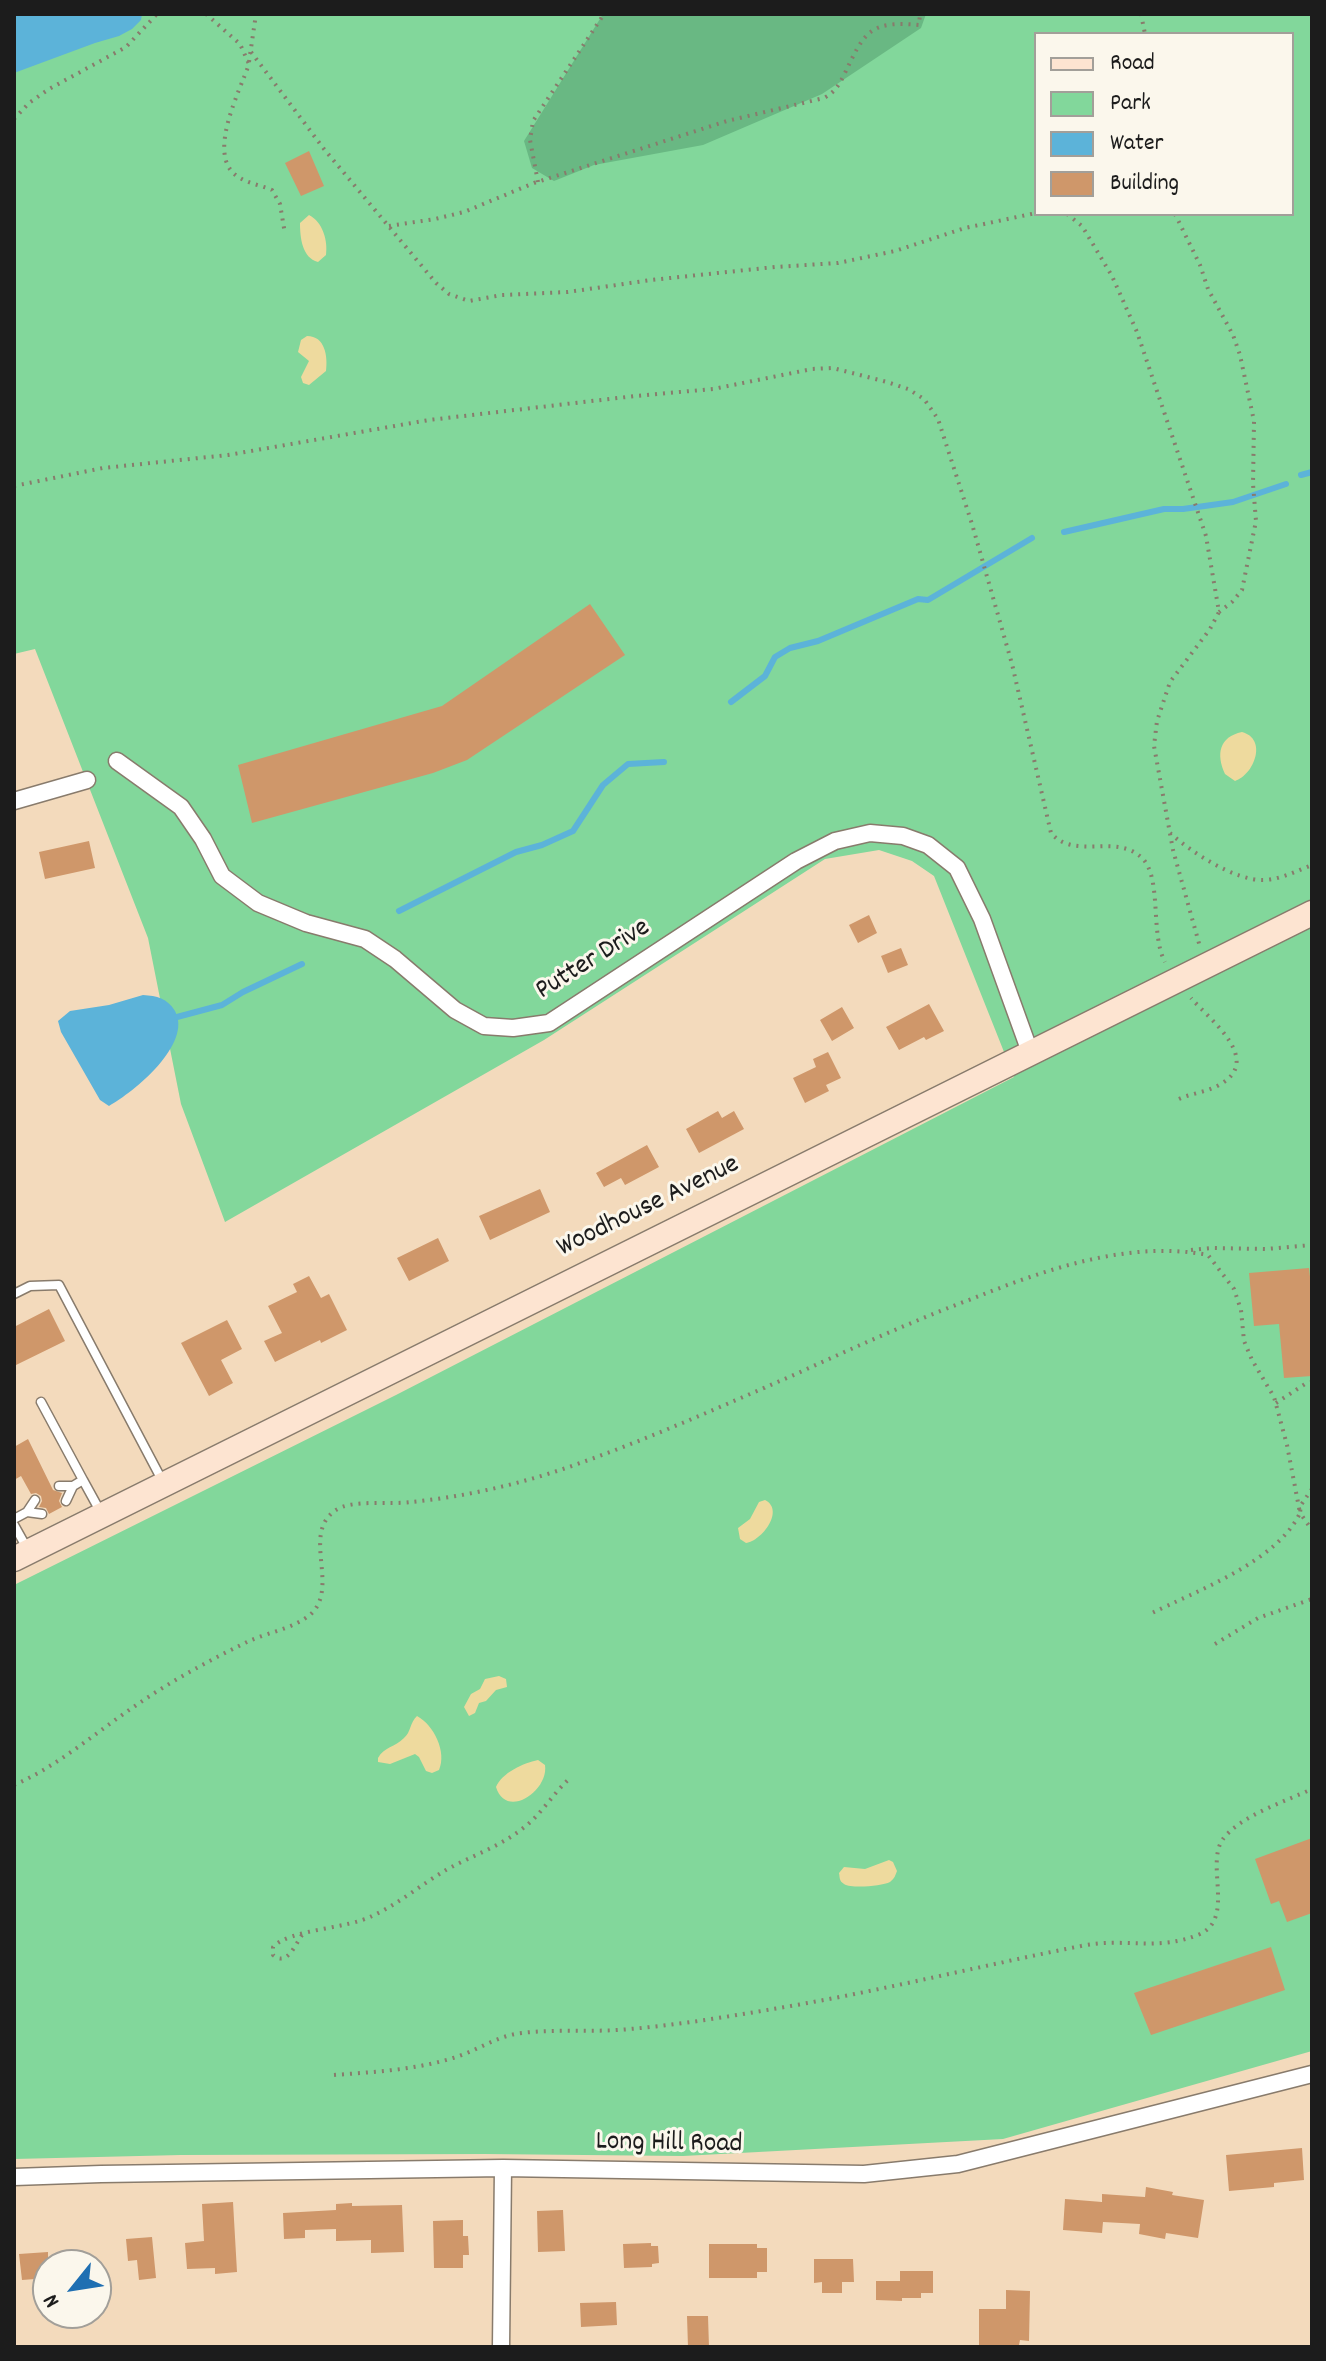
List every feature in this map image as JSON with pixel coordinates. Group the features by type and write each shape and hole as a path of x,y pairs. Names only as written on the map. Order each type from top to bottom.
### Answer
{"main road":[{"name":"Woodhouse Avenue","path":"21,1555 1312,913"}],"street":[{"name":"Putter Drive","path":"117,761 181,807 203,839 222,876 258,903 306,923 365,939 395,959 455,1010 484,1026 513,1028 549,1023 809,854 835,841 870,833 903,836 928,845 957,868 982,919 1030,1052"},
{"path":"14,801 87,780"},
{"name":"Long Hill Road","path":"14,2177 503,2168 864,2174 958,2164 1312,2074"},
{"path":"501,2347 503,2168"}],"lane":[{"path":"14,1294 30,1286 59,1285 163,1483"},
{"path":"41,1402 102,1514"},
{"path":"59,1486 73,1486 83,1480"},
{"path":"66,1501 73,1486"},
{"path":"21,1555 14,1522 27,1512 35,1500"},
{"path":"27,1512 42,1514"}],"path":[{"path":"14,119 38,96 126,47 157,14"},
{"path":"206,14 240,44 249,64"},
{"path":"256,14 249,64 232,109 224,152 227,164 237,176 272,190 280,204 285,234"},
{"path":"538,182 530,140 533,121 604,14"},
{"path":"389,226 464,212 538,182 727,121 824,98 837,89 858,44 872,31 887,24 919,25 920,15"},
{"path":"251,52 324,149 436,283 449,294 469,301 502,295 568,292 651,280 838,263 895,251 965,228 1034,213"},
{"path":"1070,216 1082,226 1112,276 1154,378 1206,536 1219,612"},
{"path":"1176,216 1208,289 1233,335 1254,421 1256,521 1242,590 1219,612 1170,682 1157,721 1154,746 1170,833 1191,917 1207,965"},
{"path":"14,486 103,468 228,455 429,420 713,389 793,372 833,368 908,389 924,399 934,412 957,476 1012,664 1051,833 1057,841 1068,846 1108,845 1142,858 1151,876 1157,943 1161,955 1176,980 1233,1046 1236,1068 1230,1077 1222,1084 1179,1099"},
{"path":"1170,833 1199,854 1253,879 1283,877 1312,865"},
{"path":"14,1785 35,1776 137,1705 208,1662 309,1615 321,1596 321,1534 334,1511 345,1506 459,1495 562,1469 642,1440 935,1312 1009,1284 1113,1255 1312,1245"},
{"path":"1173,1251 1208,1255 1234,1289 1241,1310 1244,1341 1276,1403 1300,1513 1312,1530"},
{"path":"1276,1403 1312,1382"},
{"path":"1150,1614 1256,1558 1287,1532 1312,1489"},
{"path":"1215,1644 1258,1618 1312,1599"},
{"path":"302,1935 287,1956 277,1959 273,1955 277,1942 302,1935 368,1918 449,1868 510,1837 534,1819 568,1780"},
{"path":"334,2075 426,2066 511,2035 628,2029 774,2009 1090,1944 1167,1944 1205,1931 1213,1922 1219,1897 1218,1849 1229,1833 1255,1816 1312,1789"}],"green space":[{"path":"14,14 1312,14 1312,2051 1003,2139 683,2156 181,2155 14,2159 14,1585 396,1395 1014,1077 934,876 912,861 879,850 825,859 544,1040 225,1222 181,1104 148,938 35,649 14,654"},
{"path":"603,14 926,14 921,28 822,94 703,145 594,165 554,181 532,168 524,141"}],"sand":[{"path":"309,215 318,222 325,238 326,255 318,262 308,256 301,240 300,223"},
{"path":"307,336 318,339 326,359 326,371 309,385 303,383 301,377 309,361 298,352 301,340"},
{"path":"1242,732 1255,742 1255,757 1248,772 1235,781 1225,774 1220,753 1228,738"},
{"path":"765,1500 773,1511 769,1524 759,1537 746,1543 740,1539 738,1528 750,1519 759,1502"},
{"path":"499,1676 506,1679 507,1687 496,1690 486,1701 479,1703 475,1713 469,1716 464,1707 471,1694 480,1689 485,1679"},
{"path":"417,1716 434,1732 440,1747 439,1770 432,1773 426,1771 415,1754 390,1764 378,1762 383,1752 406,1736"},
{"path":"538,1760 545,1765 544,1775 534,1792 517,1801 501,1797 496,1787 503,1777 520,1766"},
{"path":"889,1860 897,1871 890,1882 860,1887 848,1886 840,1881 839,1873 844,1867 865,1869"}],"water":[{"path":"14,14 142,14 141,20 132,29 119,36 14,73"},
{"path":"143,995 161,998 169,1003 178,1024 176,1038 158,1066 109,1106 100,1100 61,1032 58,1021 70,1011 109,1005"}],"building":[{"path":"309,151 324,186 301,196 285,163"},
{"path":"590,604 625,655 467,760 433,773 252,823 238,765 442,706"},
{"path":"89,841 95,868 45,879 39,852"},
{"path":"869,915 877,933 858,943 849,925"},
{"path":"901,948 908,965 888,973 881,956"},
{"path":"929,1004 944,1031 899,1050 886,1027"},
{"path":"842,1007 854,1028 832,1041 820,1020"},
{"path":"828,1052 841,1078 826,1085 829,1091 805,1103 793,1078 816,1067 813,1059"},
{"path":"718,1111 722,1118 734,1111 744,1129 699,1153 686,1129"},
{"path":"647,1145 659,1167 625,1185 621,1178 604,1187 596,1173"},
{"path":"540,1189 550,1212 490,1240 479,1216"},
{"path":"438,1238 449,1261 409,1281 397,1258"},
{"path":"1309,1268 1312,1376 1284,1378 1279,1324 1254,1326 1249,1273"},
{"path":"309,1276 321,1298 329,1294 347,1330 275,1362 264,1341 282,1333 268,1306 297,1292 293,1284"},
{"path":"49,1309 65,1341 14,1366 14,1327"},
{"path":"227,1320 242,1349 221,1360 233,1383 209,1396 181,1343"},
{"path":"28,1439 53,1490 62,1493 59,1501 62,1507 49,1514 46,1508 39,1507 41,1496 31,1494 21,1476 14,1480 14,1447"},
{"path":"1312,1838 1312,1913 1287,1922 1279,1901 1271,1904 1255,1859"},
{"path":"1271,1947 1285,1990 1151,2035 1134,1993"},
{"path":"1302,2148 1304,2180 1274,2183 1274,2187 1229,2191 1226,2155"},
{"path":"1146,2187 1204,2200 1198,2238 1166,2233 1165,2239 1139,2234 1140,2224 1103,2222 1102,2233 1063,2230 1065,2199 1102,2202 1102,2194 1145,2197"},
{"path":"233,2202 237,2272 215,2274 215,2268 187,2269 185,2243 204,2241 202,2204"},
{"path":"352,2203 352,2206 402,2205 404,2252 371,2253 371,2240 336,2241 336,2229 305,2230 305,2238 284,2239 283,2213 336,2210 336,2204"},
{"path":"563,2210 565,2251 538,2252 537,2211"},
{"path":"463,2220 463,2236 468,2236 469,2255 463,2255 463,2268 434,2268 433,2221"},
{"path":"152,2237 156,2278 139,2280 137,2260 128,2261 126,2239"},
{"path":"651,2243 651,2246 658,2246 659,2263 652,2264 652,2267 624,2268 623,2244"},
{"path":"709,2244 757,2244 757,2248 767,2248 767,2272 757,2272 757,2278 709,2278"},
{"path":"32,2253 32,2279 22,2280 19,2254"},
{"path":"814,2259 853,2259 854,2282 842,2282 842,2293 822,2293 822,2282 814,2283"},
{"path":"900,2271 933,2271 933,2293 921,2293 921,2298 902,2298 902,2301 876,2300 876,2281 900,2281"},
{"path":"1006,2290 1030,2291 1029,2341 1020,2340 1019,2345 979,2345 979,2309 1006,2309"},
{"path":"616,2302 617,2325 581,2327 580,2303"},
{"path":"687,2316 708,2316 709,2347 688,2347"}],"waterway":[{"path":"1301,475 1312,472"},
{"path":"1064,532 1164,509 1233,502 1286,484"},
{"path":"731,702 765,676 775,657 790,648 818,641 918,599 928,600 1032,538"},
{"path":"399,911 516,852 542,845 573,831 603,785 628,764 664,762"},
{"path":"177,1017 222,1005 302,964"}]}
